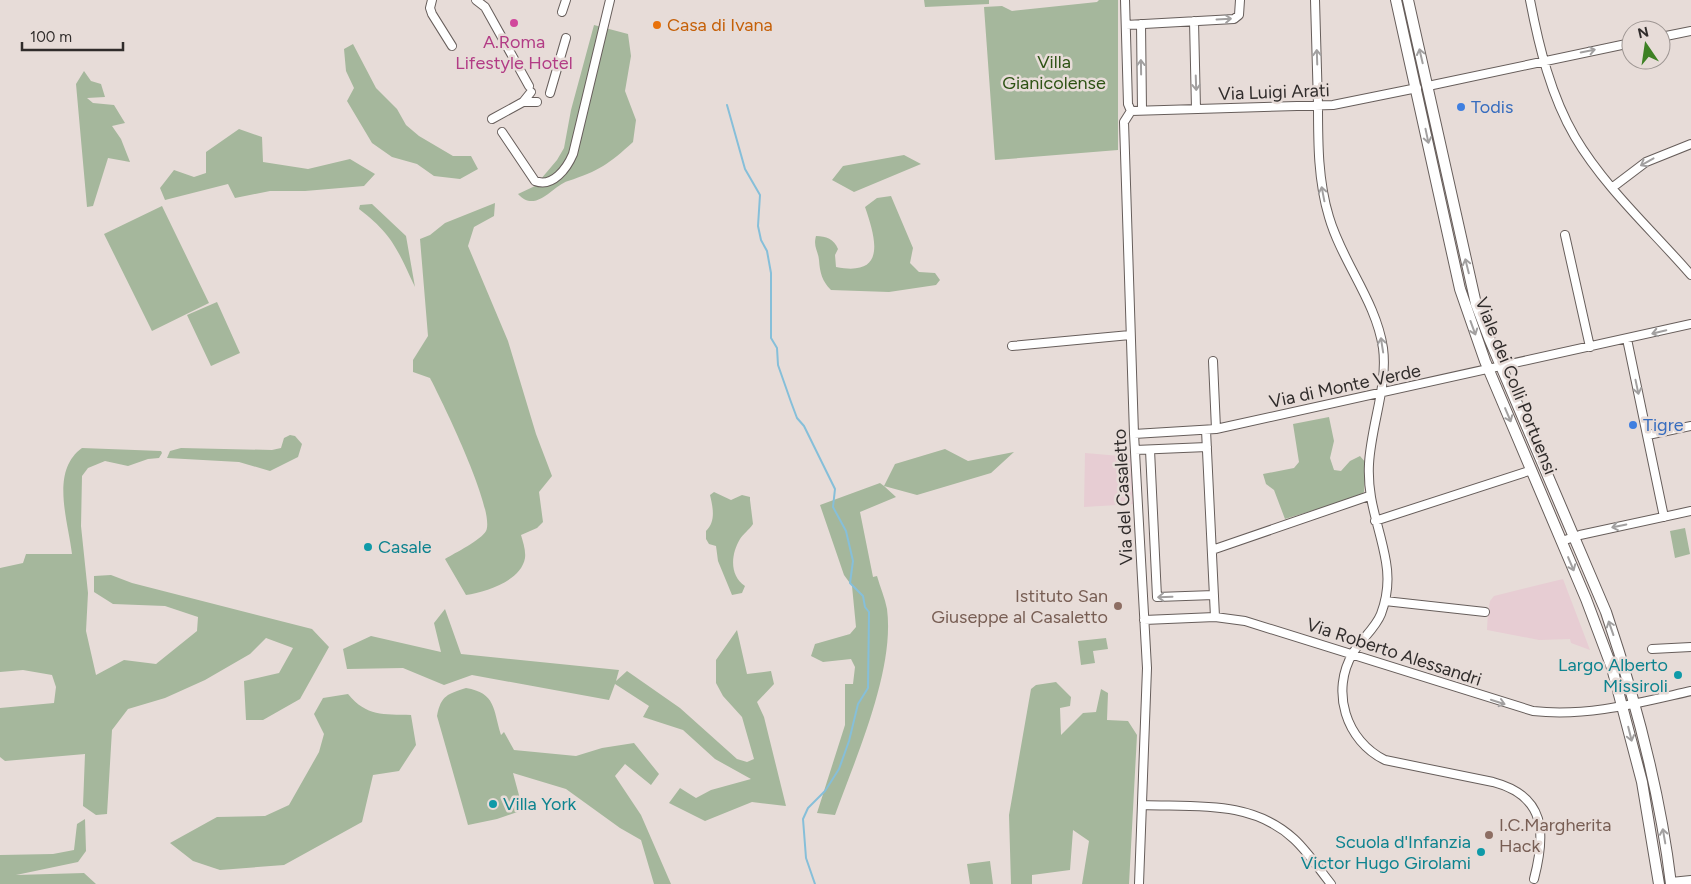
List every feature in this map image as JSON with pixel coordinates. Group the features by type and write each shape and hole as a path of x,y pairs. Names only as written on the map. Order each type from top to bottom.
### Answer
{"main road":[{"name":"Viale dei Colli Portuensi","path":"1396,0 1455,239 1476,304 1606,612 1635,703 1656,790 1671,883"},
{"name":"Viale dei Colli Portuensi","path":"1408,0 1434,113 1455,239 1460,289 1489,370 1593,617 1623,706 1642,782 1660,884"}],"street":[{"path":"432,0 431,11 452,46"},
{"path":"476,0 485,6 530,89 523,102"},
{"path":"562,12 566,0"},
{"path":"502,132 532,179 537,182 545,182 564,169 573,154 610,0"},
{"path":"1125,0 1128,104 1131,111"},
{"path":"1126,24 1237,18 1240,12 1240,0"},
{"path":"1315,0 1319,163 1324,196 1335,235 1378,326 1384,359 1370,457 1369,496 1387,571 1385,601 1376,623 1352,654 1344,674 1342,692 1347,717 1358,737 1370,751 1391,762 1493,782 1509,787 1523,796 1535,811 1541,828 1541,848 1535,882 1526,884"},
{"path":"1530,0 1554,91 1575,136 1591,160 1613,187 1691,275"},
{"path":"1194,21 1196,109"},
{"path":"1141,24 1142,110"},
{"path":"1671,35 1691,31"},
{"path":"550,93 566,38"},
{"path":"1428,86 1621,45"},
{"name":"Via Luigi Arati","path":"1131,111 1340,105 1417,88"},
{"path":"492,118 523,102 536,102"},
{"name":"Via del Casaletto","path":"1131,111 1125,119 1124,128 1134,434 1147,674 1139,884"},
{"path":"1423,115 1434,113"},
{"path":"1613,187 1646,162 1688,145"},
{"path":"1565,235 1590,347"},
{"name":"Via di Monte Verde","path":"1134,434 1216,429 1691,324"},
{"path":"1012,346 1130,335"},
{"path":"1627,339 1664,516"},
{"path":"1213,361 1216,429"},
{"path":"1648,435 1691,426"},
{"path":"1206,430 1215,617"},
{"path":"1135,450 1207,447"},
{"path":"1150,450 1157,597 1214,595"},
{"path":"1375,521 1532,470"},
{"path":"1212,550 1369,496"},
{"path":"1562,541 1574,536 1691,511"},
{"path":"1385,601 1485,612"},
{"name":"Via Roberto Alessandri","path":"1144,620 1215,617 1245,620 1527,711 1582,713 1691,691"},
{"path":"1652,649 1691,648"},
{"path":"1143,806 1226,808 1258,816 1293,838 1331,884"},
{"path":"1671,883 1691,880"}],"shaded area":[{"path":"1085,453 1132,457 1134,504 1084,507"},
{"path":"1563,579 1590,650 1571,643 1570,639 1539,640 1487,630 1490,601 1494,596"}],"green space":[{"path":"924,0 989,0 989,4 925,7"},
{"name":"Villa Gianicolense","path":"1099,0 1118,0 1118,150 995,160 984,7 1002,6 1012,11 1097,2"},
{"path":"594,25 628,34 631,56 625,91 636,120 633,142 617,156 596,170 562,184 538,200 531,201 525,199 518,194 535,186 557,160 564,148 571,110"},
{"path":"353,44 376,88 397,109 406,125 419,136 453,156 471,156 478,169 460,179 434,176 417,164 392,157 372,143 347,101 354,88 346,71 344,49"},
{"path":"84,71 91,81 101,84 105,97 87,98 93,103 114,105 125,123 112,126 121,139 130,162 108,158 93,206 87,207 76,84"},
{"path":"239,129 262,137 263,162 308,169 350,159 375,174 364,186 305,191 270,191 235,198 228,184 165,200 160,188 174,170 194,177 206,173 206,152"},
{"path":"904,155 921,164 854,192 832,180 843,166"},
{"path":"891,196 913,248 910,263 919,272 935,273 940,280 936,285 889,292 831,290 825,283 821,273 815,246 816,236 829,239 838,249 835,255 836,267 852,269 864,266 870,261 874,253 872,231 865,207 877,198"},
{"path":"495,203 494,216 474,227 468,246 508,341 536,434 552,476 539,492 543,522 537,528 521,535 525,558 517,573 502,584 466,595 445,559 483,535 486,531 487,520 476,480 456,431 430,378 413,372 413,360 428,336 420,239 430,235 445,223"},
{"path":"372,204 406,236 415,287 393,243 380,227 359,209 360,205"},
{"path":"162,206 209,303 152,331 104,234"},
{"path":"217,302 240,353 211,366 187,315"},
{"path":"1329,417 1334,441 1330,458 1334,470 1341,471 1350,461 1360,456 1366,463 1364,492 1360,496 1285,519 1274,490 1266,484 1263,474 1294,468 1299,462 1293,424"},
{"path":"290,435 295,436 302,444 298,457 270,471 239,462 167,458 170,451 181,448 272,450 281,448 284,438"},
{"path":"82,448 161,451 162,453 159,458 148,459 128,466 105,461 88,468 82,476 81,526 88,593 86,631 96,675 124,660 156,664 197,631 198,617 165,606 113,604 94,592 94,576 111,575 132,583 312,629 329,647 300,699 263,720 246,720 244,681 279,673 293,648 266,638 250,654 205,680 165,698 128,709 112,730 107,814 96,815 83,806 85,754 5,761 0,757 0,708 54,703 56,687 52,675 23,670 0,672 0,568 23,563 26,554 72,554 65,512 64,483 66,469 72,458"},
{"path":"945,449 968,461 1014,452 991,473 917,495 884,486 895,464"},
{"path":"880,483 896,497 860,512 873,577 877,576 887,609 888,633 880,686 863,740 835,815 817,813 845,725 845,684 853,684 855,667 851,659 823,662 811,656 815,644 850,634 856,627 852,586 844,575 820,505"},
{"path":"714,492 731,500 742,495 750,497 753,524 740,539 733,558 736,576 745,586 742,593 732,595 718,561 716,546 709,544 706,539 706,531 711,523 713,514 710,495"},
{"path":"1685,528 1690,554 1675,558 1670,531"},
{"path":"445,609 461,654 619,670 616,681 627,671 680,708 737,759 747,762 754,759 742,717 723,696 716,683 716,660 737,630 747,674 771,671 774,684 757,702 764,717 786,806 752,802 705,821 669,803 680,788 696,798 711,790 751,779 715,759 683,730 643,717 649,706 615,684 609,700 472,675 444,685 403,668 347,669 343,649 371,636 441,652 434,623"},
{"path":"1106,638 1108,649 1093,651 1095,663 1081,665 1078,641"},
{"path":"1056,682 1071,697 1070,706 1060,708 1061,735 1083,713 1096,712 1101,689 1108,693 1107,720 1128,721 1137,735 1129,884 1082,884 1089,841 1073,830 1070,870 1032,875 1032,884 1011,884 1009,815 1031,689 1036,685"},
{"path":"466,688 476,690 488,698 492,704 501,735 504,732 514,750 576,756 602,748 634,743 659,774 651,785 625,764 615,776 641,815 671,884 654,884 641,840 620,828 566,789 513,773 523,810 497,819 468,825 437,716 443,699 446,696"},
{"path":"348,694 362,707 376,713 411,715 416,745 399,771 373,775 362,822 284,865 220,870 193,861 170,843 217,817 265,816 289,805 319,752 324,734 314,714 323,698"},
{"path":"85,819 86,851 78,862 16,875 84,873 96,884 0,884 0,855 53,854 74,850 77,824"},
{"path":"990,861 993,884 970,884 967,864"}],"waterway":[{"path":"727,105 745,169 760,195 758,226 761,240 767,251 771,273 771,338 777,348 778,365 797,418 804,426 835,489 833,507 846,531 853,561 850,583 863,596 865,607 869,612 868,688 858,704 849,741 839,769 825,791 808,808 803,819 806,858 815,884"}],"place":[{"name":"A.Roma Lifestyle Hotel","path":"514,23"},
{"name":"Casa di Ivana","path":"657,25"},
{"name":"Todis","path":"1461,107"},
{"name":"Tigre","path":"1633,425"},
{"name":"Casale","path":"368,547"},
{"name":"Istituto San Giuseppe al Casaletto","path":"1118,606"},
{"name":"Largo Alberto Missiroli","path":"1678,675"},
{"name":"Villa York","path":"493,804"},
{"name":"I.C.Margherita Hack","path":"1489,835"},
{"name":"Scuola d'Infanzia Victor Hugo Girolami","path":"1481,852"}]}
